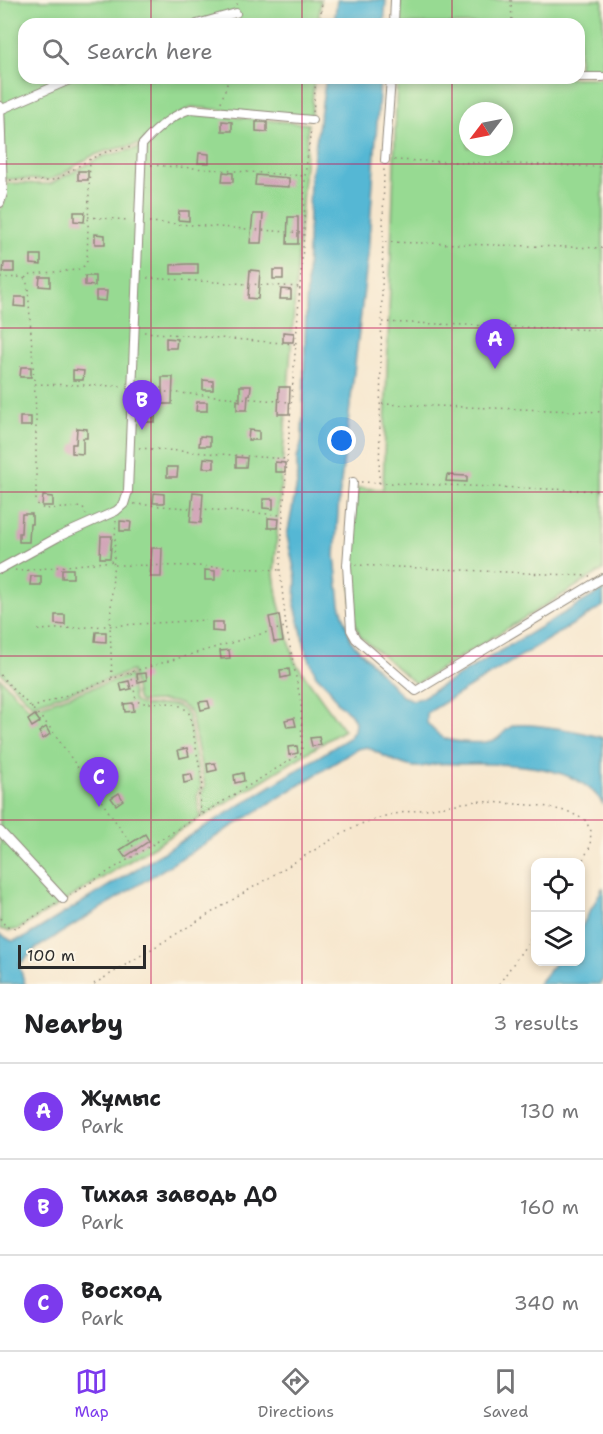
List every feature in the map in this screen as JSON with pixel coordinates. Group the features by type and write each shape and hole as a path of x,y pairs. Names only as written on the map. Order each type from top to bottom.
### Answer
{"street":[{"path":"394,18 395,0"},
{"path":"218,18 236,13"},
{"path":"585,77 603,77"},
{"path":"0,203 3,180 0,108 59,84"},
{"path":"385,160 391,84"},
{"path":"0,569 58,537 116,511 124,504 128,491 142,145 155,130 183,111 190,109 312,120"},
{"path":"353,482 347,565 351,630 356,639 416,691 603,578"},
{"path":"0,831 63,899"}],"path":[{"path":"320,18 322,0"},
{"path":"511,0 512,18"},
{"path":"217,112 227,84"},
{"path":"0,918 6,927 16,928 302,753 301,703 286,627 280,570 304,233 305,176 315,84"},
{"path":"3,180 49,181 59,178 106,152 142,145"},
{"path":"0,278 24,278 31,274 77,270 84,266 87,261 90,159"},
{"path":"379,483 385,160 603,167"},
{"path":"141,165 305,176"},
{"path":"88,217 304,233"},
{"path":"383,242 603,248"},
{"path":"137,277 300,287"},
{"path":"24,278 28,287 34,384 36,502 39,507 45,509 83,507 89,524"},
{"path":"382,322 603,330"},
{"path":"134,332 296,344"},
{"path":"34,384 132,388 291,402"},
{"path":"381,404 603,412"},
{"path":"130,447 288,459"},
{"path":"353,482 603,491"},
{"path":"124,504 283,515"},
{"path":"112,679 110,625 116,511"},
{"path":"10,565 19,571 114,561"},
{"path":"114,565 280,570"},
{"path":"347,565 591,576"},
{"path":"38,630 206,620"},
{"path":"31,708 131,672 286,627"},
{"path":"131,672 136,700 140,704 177,703 190,715 203,786 199,794 201,814"},
{"path":"0,675 48,725 138,853"},
{"path":"94,984 331,840 361,824 388,815 476,801 543,806 569,812 585,820 591,831 590,847 584,858"},
{"path":"499,984 531,938"}],"green space":[{"path":"0,0 321,0 319,18 18,18 18,84 314,84 311,118 191,107 141,144 106,151 90,157 49,180 4,179"},
{"path":"400,0 603,0 603,73 585,72 585,18 399,18"},
{"path":"585,78 603,78 603,570 416,684 361,637 356,625 351,587 357,488 383,489 397,84 585,84"},
{"path":"184,114 308,124 274,574 278,601 295,662 344,730 203,817 201,795 205,786 191,715 187,709 169,701 140,702 137,699 132,671 32,705 0,672 0,210 6,197 7,183 50,184 103,156 139,148 157,132"},
{"path":"130,675 134,701 148,706 176,706 183,709 188,716 201,786 197,795 200,818 19,929 9,931 0,929 0,678 30,709"}],"water":[{"path":"337,0 386,0 384,18 335,18"},
{"path":"325,84 380,84 368,255 339,499 335,556 340,604 351,641 402,696 413,700 421,698 603,590 603,606 427,713 427,723 444,738 463,742 493,740 516,725 560,728 603,738 603,804 592,790 577,780 540,768 499,764 439,764 412,767 367,747 357,749 35,949 19,965 25,984 0,984 0,934 12,941 24,938 349,738 354,731 355,722 351,714 338,703 329,688 316,675 306,651 295,605 296,578 287,536 297,484 297,458 302,441 310,180"},
{"path":"603,887 603,979 600,984 538,984 553,966 585,966 585,921"}],"building":[{"path":"222,121 232,122 232,131 222,131"},
{"path":"256,122 267,122 267,132 256,131"},
{"path":"199,153 209,154 209,163 198,163"},
{"path":"78,171 88,171 88,180 78,180"},
{"path":"223,172 233,173 233,182 222,182"},
{"path":"256,175 289,178 289,187 255,185"},
{"path":"179,211 189,211 189,221 178,220"},
{"path":"74,212 85,212 84,222 74,221"},
{"path":"253,214 263,214 261,243 250,243"},
{"path":"288,217 298,217 298,244 287,244"},
{"path":"95,234 105,235 105,244 95,244"},
{"path":"31,255 41,255 41,265 31,264"},
{"path":"4,263 14,263 14,272 3,272"},
{"path":"198,264 198,274 171,274 171,265"},
{"path":"250,270 260,271 258,299 248,298"},
{"path":"273,270 283,270 283,279 273,279"},
{"path":"85,276 95,276 95,286 85,285"},
{"path":"40,277 50,277 50,287 39,286"},
{"path":"281,289 291,290 291,299 280,299"},
{"path":"96,291 107,291 106,301 96,300"},
{"path":"15,297 25,297 25,307 14,306"},
{"path":"283,332 294,333 293,342 283,342"},
{"path":"166,338 177,339 176,348 166,348"},
{"path":"21,367 31,367 31,377 20,377"},
{"path":"73,370 84,371 83,380 73,380"},
{"path":"162,377 173,377 172,404 162,404"},
{"path":"203,380 213,381 213,390 203,390"},
{"path":"240,386 251,386 247,410 237,410 237,400 240,401"},
{"path":"279,387 290,387 289,414 278,414"},
{"path":"197,402 207,402 207,411 196,411"},
{"path":"144,413 155,413 155,422 144,422"},
{"path":"20,417 31,417 31,426 20,426"},
{"path":"77,428 87,429 87,438 83,438 83,454 72,453 72,444 76,444"},
{"path":"249,430 259,431 259,440 248,440"},
{"path":"200,436 210,437 210,446 199,446"},
{"path":"236,457 247,458 246,467 236,467"},
{"path":"204,458 214,459 214,468 203,468"},
{"path":"275,462 285,463 285,472 275,472"},
{"path":"167,467 178,467 177,477 167,477"},
{"path":"447,475 467,476 467,482 446,481"},
{"path":"193,492 203,493 201,523 190,522"},
{"path":"154,493 164,494 164,503 153,503"},
{"path":"43,496 53,497 53,506 42,506"},
{"path":"263,499 273,499 273,509 263,508"},
{"path":"22,514 32,514 29,542 19,542"},
{"path":"268,518 279,519 278,528 268,528"},
{"path":"120,521 131,522 130,531 120,531"},
{"path":"101,536 112,536 110,558 100,558"},
{"path":"152,548 162,548 161,577 150,577"},
{"path":"62,569 73,569 73,578 62,578"},
{"path":"205,570 215,571 215,580 205,580"},
{"path":"31,576 41,576 41,585 30,585"},
{"path":"55,615 65,615 65,625 55,624"},
{"path":"279,615 283,641 274,642 269,617"},
{"path":"212,622 223,622 223,632 212,631"},
{"path":"96,632 106,632 106,642 95,641"},
{"path":"229,650 230,658 221,659 220,651"},
{"path":"289,669 290,676 281,678 280,670"},
{"path":"146,673 147,680 138,682 137,674"},
{"path":"129,681 131,689 122,691 120,683"},
{"path":"208,701 210,708 201,710 199,702"},
{"path":"133,703 134,711 125,712 124,704"},
{"path":"35,715 40,722 32,727 28,720"},
{"path":"294,718 296,726 287,727 285,720"},
{"path":"46,727 50,734 43,739 39,732"},
{"path":"319,737 321,745 312,746 310,738"},
{"path":"297,746 298,753 289,755 288,747"},
{"path":"187,748 189,756 180,758 178,750"},
{"path":"215,763 217,770 208,772 207,764"},
{"path":"243,773 244,781 235,783 234,775"},
{"path":"191,774 193,781 184,783 183,775"},
{"path":"119,793 123,800 116,805 111,798"},
{"path":"145,834 149,841 125,857 120,850"}],"place":[{"name":"Жұмыс","path":"495,369"},
{"name":"Тихая заводь ДО","path":"142,430"},
{"name":"Восход","path":"99,807"}]}
